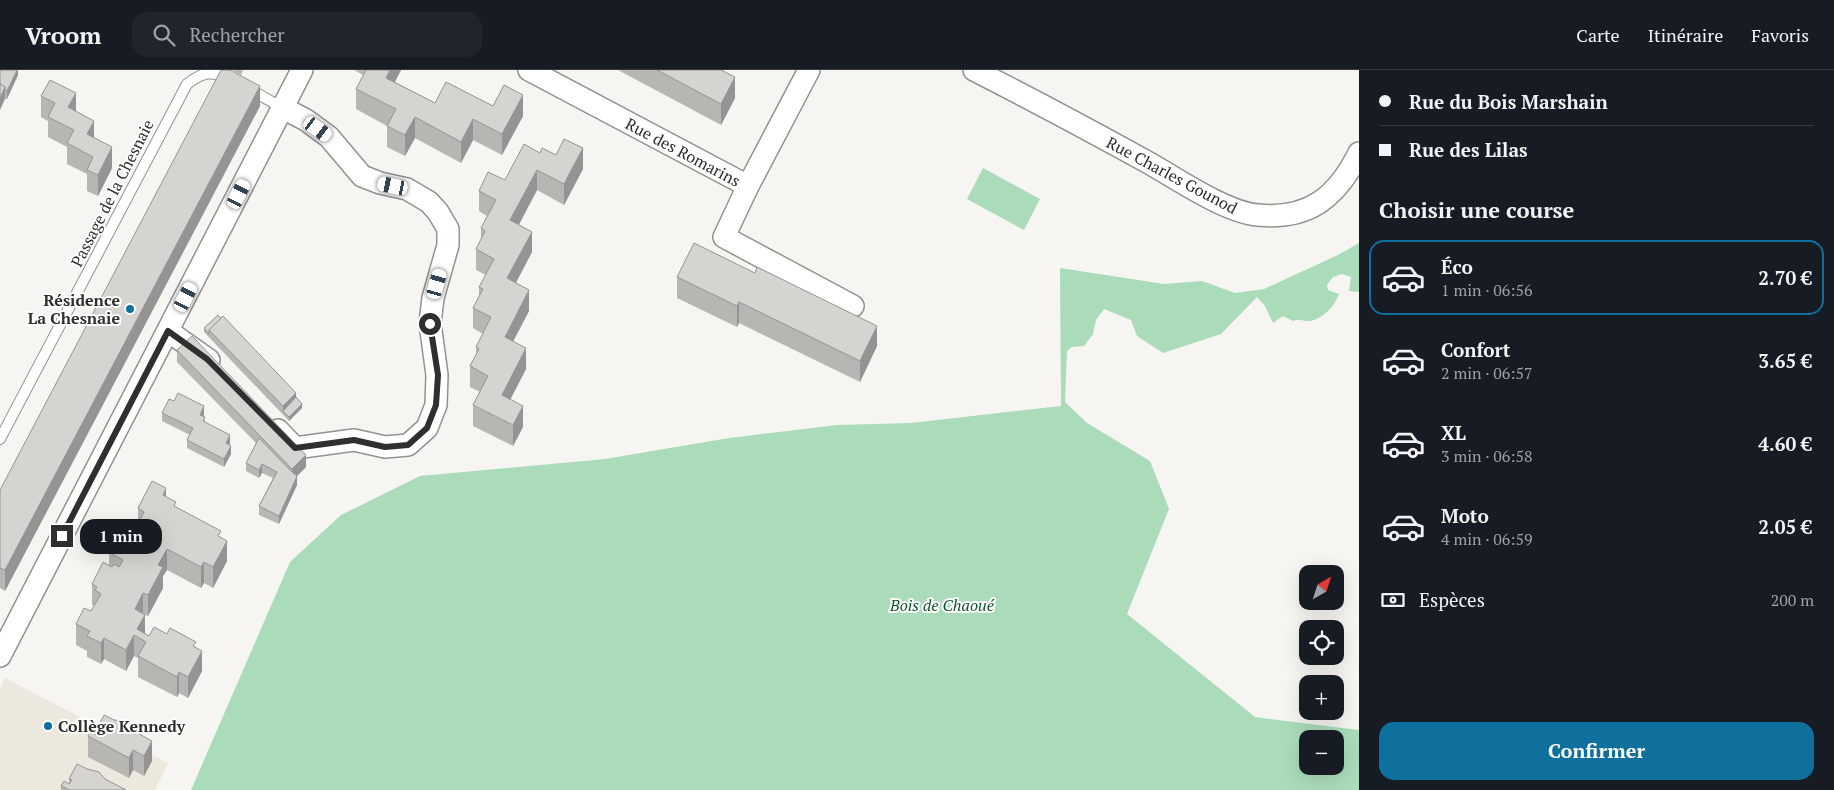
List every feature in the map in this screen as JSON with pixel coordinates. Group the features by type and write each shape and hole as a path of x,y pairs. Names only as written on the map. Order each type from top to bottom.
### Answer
{"street":[{"path":"0,656 302,70"},
{"name":"Rue des Romarins","path":"529,70 748,186 809,70"},
{"name":"Rue Charles Gounod","path":"974,70 1068,118 1226,206 1256,215 1286,215 1311,208 1328,196 1342,182 1359,153"},
{"path":"261,414 295,448 354,440 385,447 408,445 427,428 436,405 438,375 430,324 433,298 448,245 448,229 438,212 429,202 406,189 380,183 362,176 329,137 306,120 283,108"},
{"path":"748,186 724,237 853,306"},
{"path":"168,331 207,359 221,372"}],"lane":[{"name":"Passage de la Chesnaie","path":"0,439 186,84 203,74 212,72 220,74 283,108"}],"shaded area":[{"name":"Collège Kennedy","path":"5,678 168,763 155,790 0,790 0,689"}],"green space":[{"path":"983,168 1040,199 1024,230 967,199"},
{"name":"Bois de Chaoué","path":"1359,243 1359,292 1349,291 1351,277 1342,274 1333,277 1327,285 1328,290 1339,294 1337,299 1327,312 1314,320 1293,321 1283,316 1273,323 1265,306 1257,297 1221,334 1163,353 1137,336 1131,320 1104,309 1096,320 1093,334 1084,346 1072,347 1067,351 1065,402 1087,423 1150,461 1169,509 1127,614 1255,717 1359,730 1359,790 191,790 290,562 341,515 420,476 605,459 729,438 837,425 911,423 1061,406 1060,268 1164,284 1202,281 1235,293 1264,289 1338,255"}],"building":[{"path":"0,70 17,70 7,91 0,84"},
{"name":"Résidence La Chesnaie","path":"221,70 230,70 260,86 5,570 0,568 0,490"},
{"path":"366,70 390,70 386,78 435,103 446,82 493,106 504,85 523,95 502,134 473,119 461,142 415,117 405,135 387,126 396,109 356,89"},
{"path":"657,70 721,70 735,77 721,104"},
{"path":"50,80 76,93 68,107 94,121 87,134 112,147 98,175 87,170 93,157 67,143 74,130 48,117 55,103 41,96"},
{"path":"0,84 5,87 0,98"},
{"path":"564,139 583,148 564,184 537,170 510,220 532,232 507,278 529,290 505,337 526,348 502,395 523,406 513,425 473,405 488,376 470,366 479,349 476,347 491,317 473,308 483,289 479,287 494,259 476,249 485,231 481,228 496,200 479,191 488,172 505,180 524,144 540,153 542,148 556,155"},
{"path":"694,243 755,273 757,267 877,326 860,361 739,302 737,306 677,277"},
{"path":"218,315 221,318 209,330 209,334 204,328"},
{"path":"223,316 296,393 283,406 209,330"},
{"path":"192,336 306,455 292,469 177,350"},
{"path":"178,393 204,406 200,415 205,417 203,421 230,435 226,443 231,446 224,459 187,440 193,428 162,413 169,399 174,401"},
{"path":"296,397 302,404 289,417 283,411"},
{"path":"259,438 297,476 279,516 259,506 277,472 262,464 259,470 246,463"},
{"path":"152,481 166,488 163,495 176,502 174,506 221,531 218,536 227,541 213,567 204,562 201,567 167,549 158,565 163,567 148,595 143,593 135,609 145,615 137,629 149,636 154,627 167,634 170,628 196,642 193,646 202,651 188,677 179,672 177,677 138,656 146,642 134,635 126,650 104,638 101,643 87,636 90,631 76,624 84,608 91,611 101,594 95,590 97,587 92,584 103,562 112,567 114,564 119,567 123,560 109,552 118,534 123,537 129,526 135,529 144,512 138,508"},
{"path":"104,715 114,720 122,721 132,730 152,741 144,756 133,750 129,758 88,736 91,732 96,735 98,731 96,730"},
{"path":"77,764 99,772 105,779 126,790 70,790 61,786 64,781 69,784 72,780 69,779"}],"place":[{"name":"Résidence La Chesnaie","path":"130,309"},
{"name":"Collège Kennedy","path":"48,726"}],"route":[{"path":"62,536 168,331 207,359 295,448 326,442 354,440 385,447 408,445 427,428 436,405 438,375 430,324"}]}
